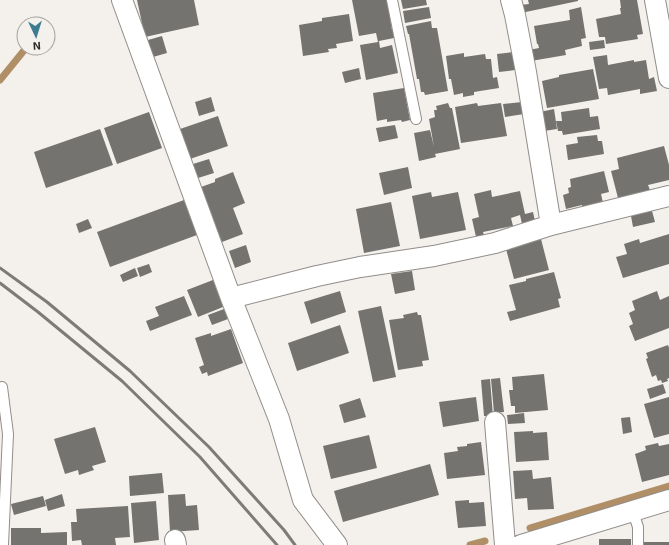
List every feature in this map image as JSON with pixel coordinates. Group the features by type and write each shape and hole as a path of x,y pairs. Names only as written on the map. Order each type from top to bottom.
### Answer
{"street":[{"path":"122,0 231,298 279,419 303,500 337,545"},
{"path":"512,0 526,72 551,224"},
{"path":"655,0 669,78"},
{"path":"231,298 317,276 360,267 434,256 495,242 551,224 669,196"},
{"path":"495,422 505,545"},
{"path":"522,545 669,500"}],"lane":[{"path":"392,0 416,119"},
{"path":"2,387 8,434 3,545"},
{"path":"633,512 638,527 638,545"}],"building":[{"path":"137,0 194,0 199,25 145,37"},
{"path":"352,0 387,0 394,38 379,41 380,48 392,45 398,73 366,80 360,45 378,42 376,33 359,36"},
{"path":"401,0 426,0 427,5 403,9"},
{"path":"528,0 578,1 521,13 520,5 529,4"},
{"path":"620,0 637,0 643,34 637,35 638,39 606,44 605,37 599,37 596,19 621,14"},
{"path":"429,7 431,18 405,23 403,11"},
{"path":"581,7 586,38 581,39 582,46 565,50 566,55 531,61 529,50 539,48 534,26 570,20 569,10"},
{"path":"349,14 353,41 336,44 337,48 328,49 329,52 303,56 299,25 322,21 322,18"},
{"path":"431,21 432,28 437,28 448,91 425,95 424,92 421,92 419,79 417,79 409,34 406,26"},
{"path":"162,36 167,53 153,57 148,40"},
{"path":"604,40 605,48 590,50 589,42"},
{"path":"513,52 515,70 499,72 497,54"},
{"path":"464,53 464,57 485,54 486,59 491,59 493,78 497,77 499,88 474,92 474,95 463,97 463,93 454,95 451,79 449,79 446,56"},
{"path":"607,55 608,65 634,60 634,62 646,60 649,79 654,77 657,91 640,94 640,89 608,95 607,88 599,89 593,57"},
{"path":"359,68 361,79 345,83 342,72"},
{"path":"593,69 599,99 547,108 542,81 559,77 559,75"},
{"path":"404,88 410,120 402,122 401,120 387,122 387,119 377,121 373,93"},
{"path":"211,97 215,111 199,116 195,102"},
{"path":"522,102 524,114 505,117 503,104"},
{"path":"448,103 450,108 452,108 460,149 435,154 436,157 419,161 414,133 430,130 434,147 429,119 435,117 434,110 437,110 436,106"},
{"path":"477,103 478,106 501,103 507,136 461,143 455,107"},
{"path":"589,108 590,117 598,116 600,129 563,135 562,131 558,131 556,121 562,121 561,112"},
{"path":"554,109 557,129 544,131 540,112"},
{"path":"149,112 162,148 117,164 104,128"},
{"path":"218,116 228,146 190,159 180,129"},
{"path":"395,125 398,138 379,142 376,128"},
{"path":"100,129 113,165 46,188 34,152"},
{"path":"597,135 598,141 602,141 604,154 568,160 566,145 578,143 577,137"},
{"path":"664,146 669,165 669,180 648,185 650,190 618,198 611,171 619,169 617,158"},
{"path":"209,159 214,173 198,178 193,164"},
{"path":"408,167 412,188 384,195 379,173"},
{"path":"604,171 609,192 601,194 603,203 582,208 582,205 566,209 563,195 569,193 568,188 571,187 570,179"},
{"path":"233,172 245,203 233,208 243,234 222,242 201,187 215,182 215,179"},
{"path":"491,190 492,197 520,191 525,214 533,212 535,221 522,224 520,215 511,218 513,226 483,232 484,235 476,237 472,219 479,217 474,194"},
{"path":"431,192 432,197 458,192 466,230 420,239 412,196"},
{"path":"184,200 197,235 110,267 97,232"},
{"path":"391,202 400,246 364,253 356,209"},
{"path":"652,211 655,222 633,227 631,216"},
{"path":"88,219 92,228 79,233 76,224"},
{"path":"669,234 669,264 623,278 616,257 627,254 624,244 639,239 640,243"},
{"path":"541,239 549,270 514,279 506,249"},
{"path":"246,245 251,262 235,268 229,251"},
{"path":"149,264 152,272 140,277 137,268"},
{"path":"135,268 138,276 123,282 120,275"},
{"path":"412,271 415,290 395,294 391,274"},
{"path":"554,272 561,298 558,299 560,307 510,321 507,312 516,310 509,285"},
{"path":"213,280 223,307 198,317 187,290"},
{"path":"340,291 346,312 311,324 304,302"},
{"path":"657,291 660,300 669,296 669,328 635,341 629,326 633,324 629,313 635,310 632,301"},
{"path":"184,296 192,315 150,331 146,321 159,316 155,307"},
{"path":"381,306 396,377 373,382 358,311"},
{"path":"224,309 228,319 212,325 208,315"},
{"path":"417,312 418,315 421,315 429,360 422,361 423,366 398,370 389,320 404,318 403,315"},
{"path":"340,325 349,353 297,371 288,343"},
{"path":"231,329 243,363 208,376 207,372 202,374 199,367 204,365 195,338 211,333 211,336"},
{"path":"668,345 669,378 667,379 668,381 662,383 661,380 658,381 656,375 652,377 646,359 648,358 646,353"},
{"path":"544,374 548,410 515,413 515,406 511,406 509,390 513,390 512,377"},
{"path":"500,378 504,412 494,413 491,379"},
{"path":"490,379 493,416 484,416 481,380"},
{"path":"663,384 666,393 650,399 647,389"},
{"path":"476,397 479,421 443,427 439,402"},
{"path":"669,397 669,434 654,438 644,404"},
{"path":"360,398 366,417 344,423 339,405"},
{"path":"524,413 525,423 508,424 507,415"},
{"path":"630,417 632,432 623,434 621,418"},
{"path":"95,427 106,462 92,466 94,470 79,475 78,470 65,474 54,439"},
{"path":"533,431 533,433 547,432 549,460 516,462 514,432"},
{"path":"369,435 377,468 331,479 323,446"},
{"path":"481,442 485,475 447,479 444,453 458,451 457,447 467,446 467,444"},
{"path":"658,443 659,446 669,444 669,475 642,482 635,454 646,450 645,446"},
{"path":"430,464 439,495 343,522 334,491"},
{"path":"532,470 533,479 551,477 554,509 528,510 527,498 515,499 513,471"},
{"path":"162,473 164,493 130,496 129,476"},
{"path":"62,494 65,506 48,511 45,500"},
{"path":"185,494 186,506 197,505 199,530 170,532 168,495"},
{"path":"43,496 46,506 14,515 11,504"},
{"path":"469,500 469,503 484,502 486,526 458,528 455,501"},
{"path":"156,501 159,540 134,543 131,503"},
{"path":"128,506 130,537 115,538 116,545 82,545 81,540 72,541 71,522 77,522 76,509"},
{"path":"11,528 41,528 41,533 67,532 67,545 11,545"},
{"path":"599,539 631,539 631,545 599,545"},
{"path":"644,542 669,542 669,545 644,545"}],"waterway":[{"path":"0,80 20,56"},
{"path":"530,528 669,486"},
{"path":"470,545 485,541"}],"railway":[{"path":"0,268 47,302 130,371 209,447 284,530 295,545"},
{"path":"0,283 122,381 200,457 277,545"}]}
